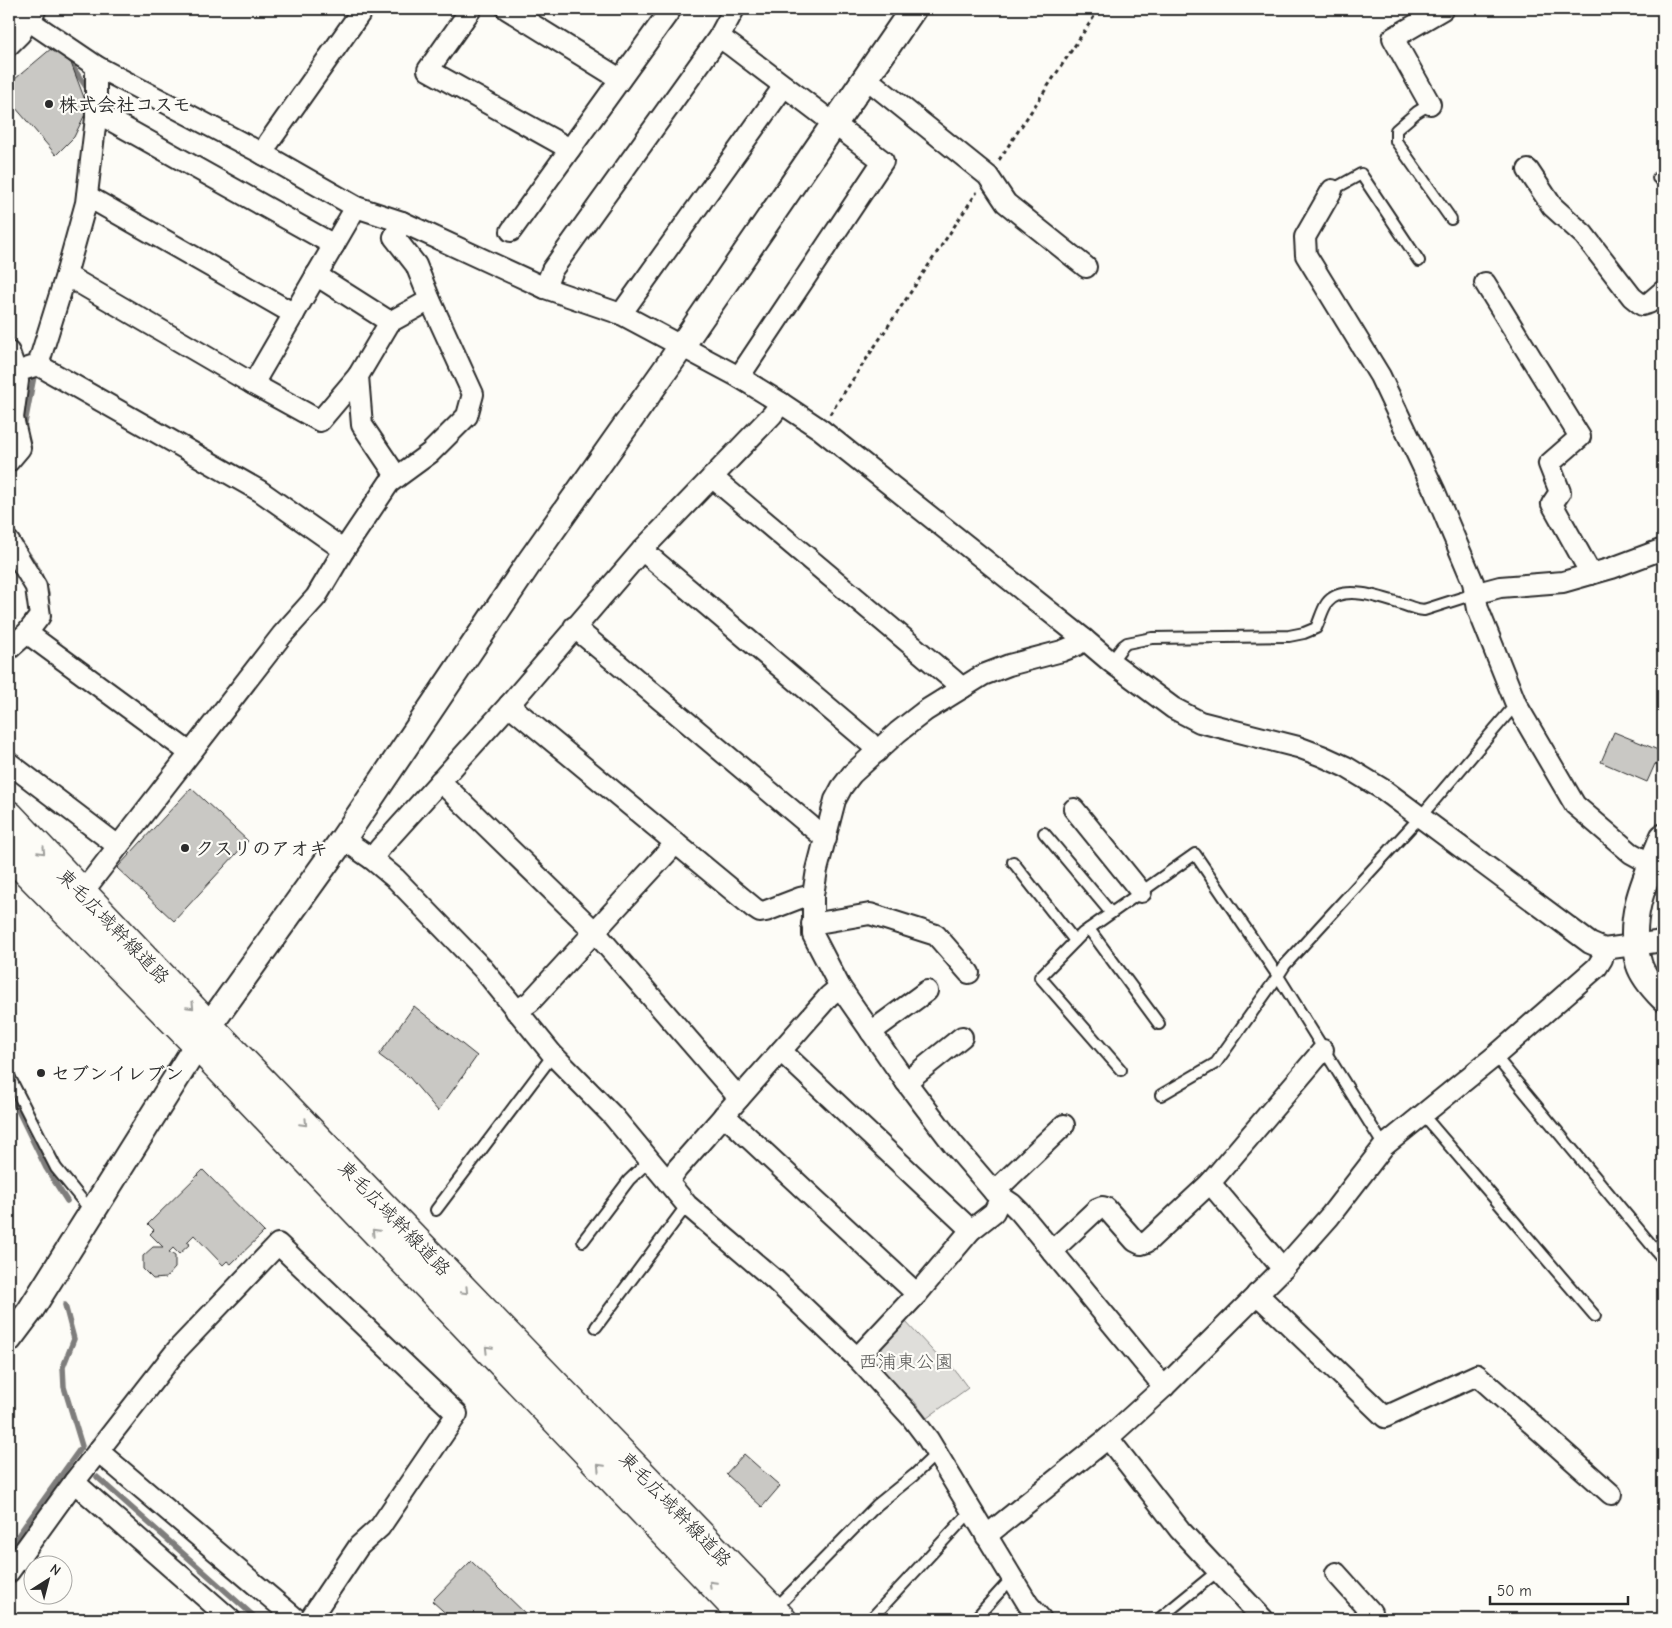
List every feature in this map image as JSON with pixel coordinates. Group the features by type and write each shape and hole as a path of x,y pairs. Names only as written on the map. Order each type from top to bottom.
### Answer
{"highway":[{"name":"東毛広域幹線道路","path":"9,816 82,893 203,1035 746,1619"},
{"name":"東毛広域幹線道路","path":"10,858 203,1035 778,1615"}],"street":[{"path":"263,154 269,142 363,9"},
{"path":"471,9 428,70 570,149"},
{"path":"507,9 620,80"},
{"path":"511,232 669,9"},
{"path":"546,288 552,270 719,37 734,9"},
{"path":"9,1340 30,1311 203,1035 343,839 531,560 913,9"},
{"path":"1430,104 1393,38 1443,9"},
{"path":"9,44 20,34 26,12 96,66 263,154 356,207 402,222 546,288 621,314 739,377 781,402 820,429 1111,662 1173,708 1200,722 1298,747 1346,767 1384,790 1421,816 1590,943 1604,949 1663,941"},
{"path":"719,37 883,161 739,377"},
{"path":"38,365 66,275 87,196 96,112 96,66"},
{"path":"866,78 988,176 1006,203 1086,267"},
{"path":"621,314 784,86"},
{"path":"96,112 334,245"},
{"path":"1528,170 1552,206 1584,236 1632,298 1642,305 1649,303 1663,291"},
{"path":"1332,190 1305,237 1306,255 1380,376 1435,492 1473,582 1478,609 1516,704 1575,805 1631,853 1651,864"},
{"path":"87,196 294,314"},
{"path":"253,384 356,207"},
{"path":"82,893 282,635 316,597 344,550 389,483 430,453 467,416 473,394 416,265 394,237 402,222"},
{"path":"66,275 320,421 358,376 390,322 430,300"},
{"path":"316,275 390,322"},
{"path":"1485,283 1580,437 1550,464 1560,492 1552,504 1591,574"},
{"path":"9,352 18,381 13,418 20,448 9,461"},
{"path":"16,372 38,365 260,491 344,550"},
{"path":"358,376 362,425 397,477"},
{"path":"372,859 642,550 772,415 781,402"},
{"path":"712,477 962,688"},
{"path":"9,542 36,587 40,616 27,633 9,649"},
{"path":"1474,594 1500,587 1563,582 1663,549"},
{"path":"642,550 869,742 878,752"},
{"path":"574,627 826,839"},
{"path":"27,633 190,753"},
{"path":"1084,639 1062,651 1009,665 983,675 925,711 898,732 852,774 835,800 817,870 813,895 812,935 840,988 906,1082 953,1144 997,1195 1020,1212 1164,1387"},
{"path":"509,704 731,891 760,912 766,912 813,895"},
{"path":"9,763 118,846"},
{"path":"440,781 595,932 738,1098"},
{"path":"1074,809 1141,892"},
{"path":"1663,837 1636,906 1633,928 1639,965 1651,986 1663,998"},
{"path":"343,839 372,859 396,879 483,969 554,1055 613,1116 687,1205 776,1280 857,1358 912,1418 1028,1604 1041,1619"},
{"path":"516,1011 530,1002 676,843"},
{"path":"812,924 870,914 936,935 969,973"},
{"path":"986,1536 1108,1438 1164,1387 1283,1269 1330,1216 1384,1146 1495,1056 1596,967 1602,959 1604,949"},
{"path":"668,1182 738,1098 829,996 840,988"},
{"path":"871,1032 927,990"},
{"path":"906,1082 962,1038"},
{"path":"1052,1251 1097,1209 1102,1207 1106,1208 1135,1241 1141,1244 1147,1242 1210,1183 1323,1050"},
{"path":"781,1051 971,1230"},
{"path":"724,1115 917,1294"},
{"path":"857,1358 917,1294 971,1230 994,1212 997,1195 1064,1125"},
{"path":"1210,1183 1283,1269"},
{"path":"9,1572 74,1482 177,1350 278,1244 457,1414 380,1527 359,1546 310,1619"},
{"path":"1257,1294 1385,1417 1477,1375 1611,1494"},
{"path":"1108,1438 1180,1530 1263,1619"},
{"path":"98,1451 296,1619"},
{"path":"74,1482 230,1619"},
{"path":"1336,1573 1370,1612 1362,1619"}],"lane":[{"path":"1430,104 1417,112 1396,130 1396,142 1451,220"},
{"path":"1332,190 1361,174 1419,261"},
{"path":"1111,662 1127,643 1152,638 1290,636 1304,633 1316,628 1328,603 1334,596 1344,594 1358,592 1424,610 1474,594"},
{"path":"1161,1095 1216,1063 1285,964 1421,816 1516,704"},
{"path":"1044,833 1111,913"},
{"path":"1121,1070 1040,977 1088,929 1195,854 1278,976 1384,1146"},
{"path":"1013,862 1075,941"},
{"path":"1088,929 1159,1024"},
{"path":"436,1210 554,1055"},
{"path":"1495,1056 1663,1259"},
{"path":"9,1076 56,1168 92,1212"},
{"path":"1423,1115 1595,1316"},
{"path":"583,1241 629,1180 650,1160"},
{"path":"596,1327 687,1205"},
{"path":"778,1615 876,1504 914,1475 936,1454"},
{"path":"870,1619 971,1511"},
{"path":"1159,1619 1218,1570"},
{"path":"975,1619 1012,1578"}],"path":[{"path":"820,429 1099,9"}],"green space":[{"name":"西浦東公園","path":"905,1321 943,1362 946,1358 968,1388 927,1418 914,1401 891,1384 877,1367 883,1345"}],"building":[{"name":"株式会社コスモ","path":"52,48 71,63 88,108 74,137 56,155 9,100 9,84"},
{"path":"1614,732 1663,752 1662,767 1655,764 1647,782 1601,762"},
{"path":"191,788 248,841 174,921 117,868"},
{"path":"414,1006 477,1056 438,1111 409,1077 379,1055"},
{"path":"203,1170 264,1232 231,1264 227,1261 223,1265 194,1235 187,1242 190,1244 179,1254 173,1248 169,1252 175,1256 175,1268 166,1278 153,1279 143,1269 143,1256 153,1247 163,1247 150,1234 154,1230 148,1224"},
{"path":"744,1454 780,1486 762,1507 726,1474"},
{"path":"471,1561 531,1619 452,1619 432,1601"}],"waterway":[{"path":"63,52 90,93"},
{"path":"24,428 35,371"},
{"path":"9,526 38,569 47,594"},
{"path":"9,1092 46,1168 67,1201"},
{"path":"9,1548 82,1446 64,1387 63,1367 74,1339 65,1305"},
{"path":"97,1477 257,1619"}],"place":[{"name":"株式会社コスモ","path":"49,104"},
{"name":"クスリのアオキ","path":"185,848"},
{"name":"セブンイレブン","path":"41,1073"}]}
